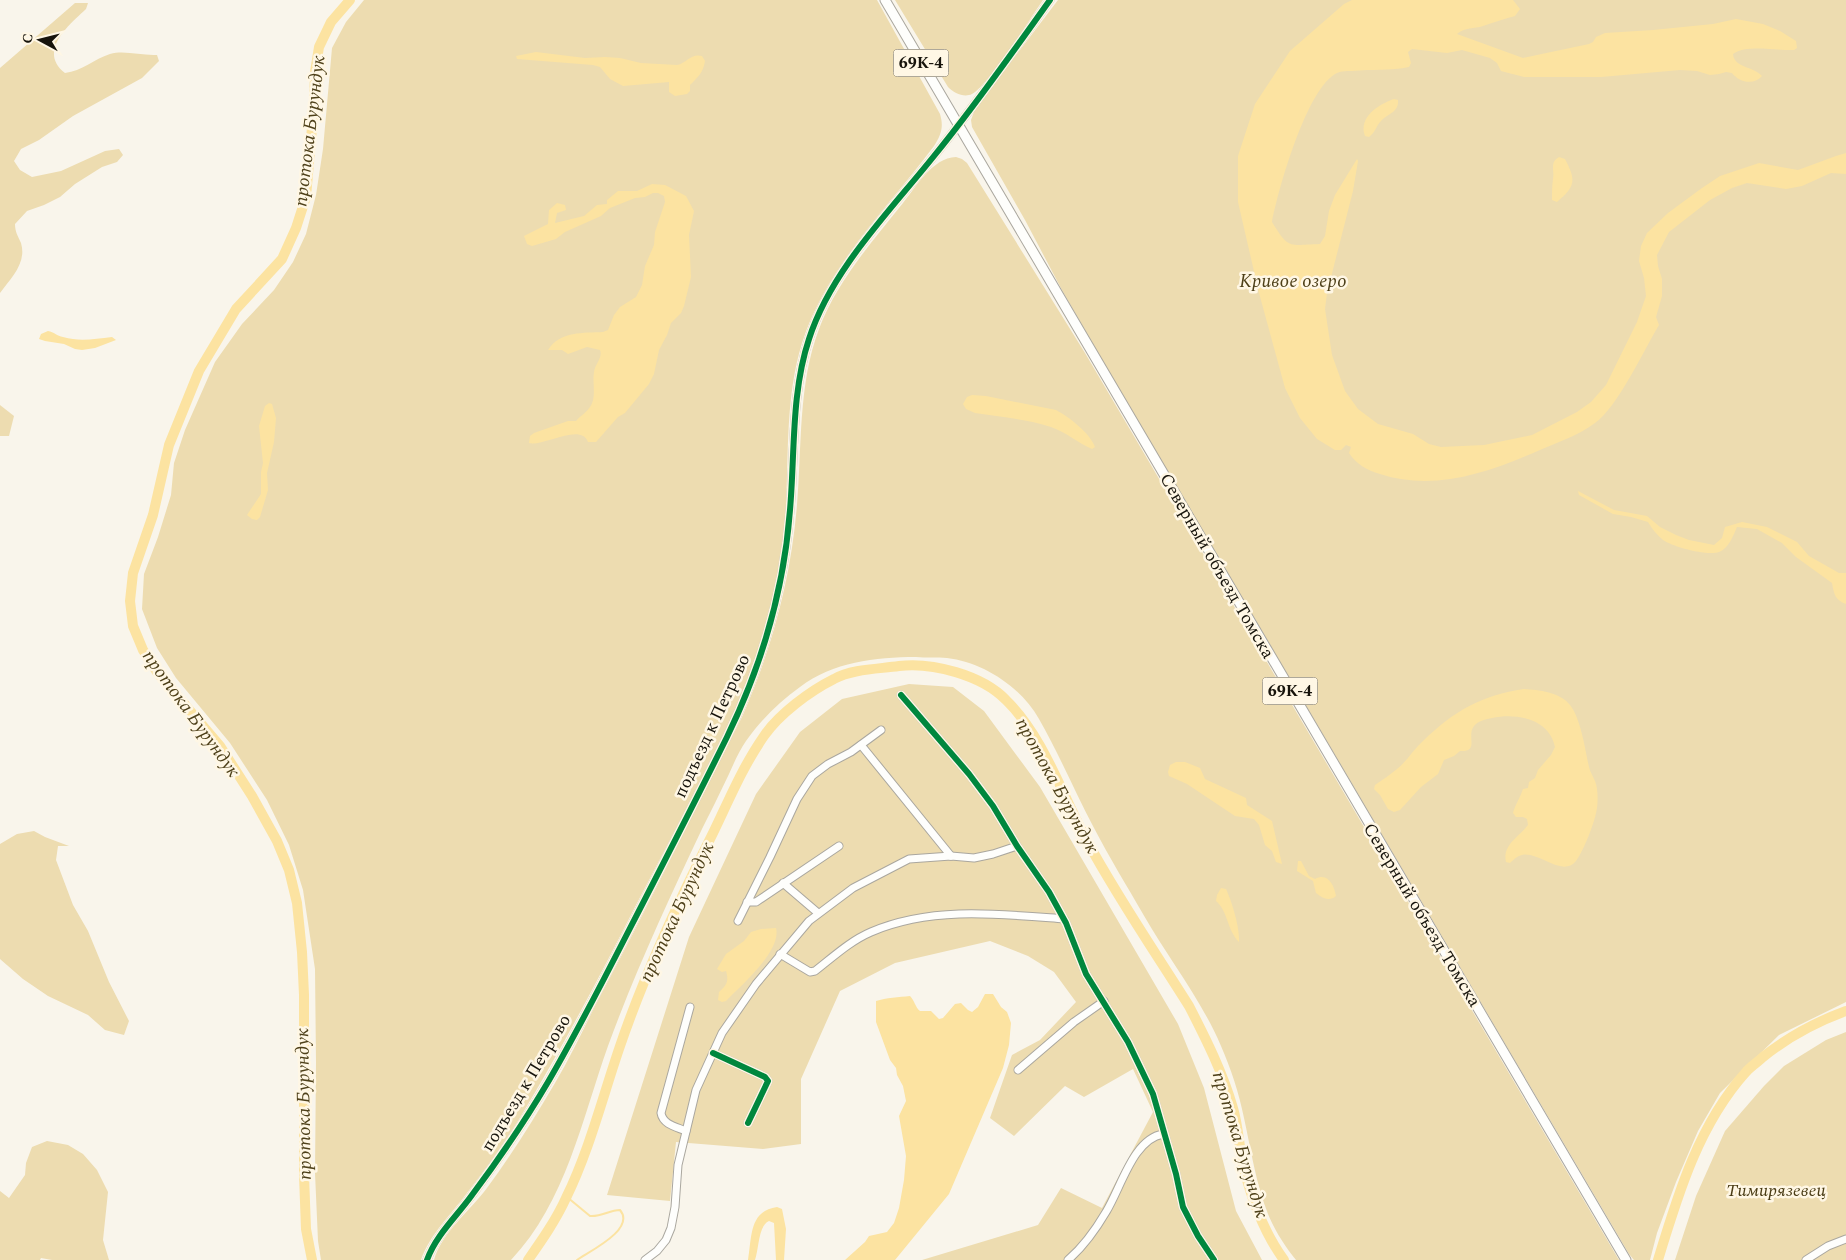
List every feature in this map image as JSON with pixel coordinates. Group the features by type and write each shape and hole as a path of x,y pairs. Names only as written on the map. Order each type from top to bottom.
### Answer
{"main road":[{"name":"Северный объезд Томска","path":"885,0 1625,1258"}],"street":[{"name":"подъезд к Петрово","path":"427,1260 436,1243 510,1142 549,1080 657,875 739,711 766,642 784,564 798,395 803,360 810,335 826,301 849,264 889,210 935,155 1050,0"},
{"path":"902,695 993,806 1017,846 1049,892 1064,919 1086,974 1128,1042 1153,1094 1176,1174 1182,1207 1214,1260"},
{"path":"738,920 797,799 812,776 881,730"},
{"path":"861,745 951,856"},
{"path":"747,902 756,902 839,846"},
{"path":"645,1260 657,1251 666,1240 671,1228 675,1207 678,1165 696,1090 722,1033 756,984 809,921 853,888 909,859 951,856 974,858 1017,846"},
{"path":"783,883 818,913"},
{"path":"780,954 810,972 815,971 843,949 871,932 912,919 946,914 1064,919"},
{"path":"1018,1070 1074,1022 1104,1001"},
{"path":"686,1130 665,1122 661,1113 690,1007"},
{"path":"713,1053 765,1077 768,1081 748,1123"},
{"path":"1068,1260 1078,1252 1106,1212 1144,1142 1154,1136 1164,1134"},
{"path":"1806,1260 1828,1246 1846,1240"}],"green space":[{"path":"364,0 877,0 940,114 942,123 940,134 934,146 859,240 826,289 802,343 796,368 789,417 785,518 776,587 750,675 732,717 608,960 551,1065 508,1136 435,1233 421,1260 321,1260 318,1241 315,1173 315,969 303,890 289,845 267,800 230,743 176,678 157,648 142,609 144,574 171,495 174,463 185,430 215,362 242,324 274,290 293,262 306,234 316,195 323,149 332,48 346,22"},
{"path":"895,0 1043,0 1009,51 979,89 972,94 962,95 948,87"},
{"path":"1058,0 1846,0 1846,1002 1779,1035 1720,1093 1698,1131 1676,1182 1657,1233 1650,1260 1634,1260 1629,1254 1107,368 972,127 971,120 975,109"},
{"path":"75,3 88,3 86,9 65,30 55,47 54,56 57,65 65,73 77,70 104,56 116,53 157,55 159,61 142,78 73,116 39,140 21,149 14,161 20,170 32,177 61,171 105,151 119,149 123,155 117,162 102,167 75,184 60,197 27,211 15,224 21,243 22,257 17,270 0,293 0,68"},
{"path":"956,157 967,163 1085,353 1619,1260 1296,1260 1277,1232 1264,1203 1237,1090 1228,1063 1213,1029 1106,850 1039,719 1022,697 1000,678 987,671 961,660 916,657 870,660 826,672 800,687 785,699 752,733 739,753 664,910 618,1018 570,1159 546,1212 530,1237 511,1260 434,1260 443,1240 480,1197 505,1162 560,1074 633,934 742,717 753,691 779,613 785,586 797,505 802,416 807,372 812,350 827,311 845,278 925,174 939,162"},
{"path":"0,405 14,416 9,436 0,436"},
{"path":"909,684 953,687 984,711 1040,787 1178,1024 1204,1088 1236,1211 1262,1260 922,1260 1038,1225 1061,1188 1102,1208 1153,1112 1133,1069 1084,1097 1065,1086 1014,1136 990,1118 1012,1055 1040,1040 1076,1002 1054,972 1028,956 990,941 895,963 840,991 801,1079 801,1144 763,1149 676,1142 670,1201 607,1195 689,937 756,794 800,732 842,699"},
{"path":"34,831 69,846 58,846 56,860 73,905 88,931 109,982 129,1021 124,1035 105,1030 88,1015 48,996 23,979 0,959 0,844 17,834"},
{"name":"Тимирязевец","path":"1846,1032 1846,1260 1675,1260 1696,1196 1725,1131 1784,1066 1826,1040"},
{"path":"47,1141 68,1145 83,1154 97,1170 108,1192 103,1240 109,1260 52,1260 41,1258 40,1260 0,1260 0,1191 9,1198 25,1175 26,1163 32,1147"}],"water":[{"name":"Кривое озеро","path":"1352,0 1513,0 1520,9 1515,16 1480,27 1466,29 1457,34 1523,58 1589,44 1596,37 1605,33 1713,24 1736,19 1763,24 1780,31 1796,41 1797,48 1794,50 1746,49 1733,54 1737,62 1762,76 1750,82 1738,79 1732,73 1726,72 1710,75 1697,71 1680,70 1601,77 1524,77 1501,71 1497,63 1490,58 1462,50 1447,53 1412,49 1408,52 1411,63 1409,67 1342,71 1326,82 1315,98 1295,141 1280,187 1272,222 1286,242 1296,245 1320,244 1325,236 1329,211 1335,195 1357,159 1353,191 1327,293 1325,309 1332,355 1345,391 1358,409 1378,424 1413,434 1429,444 1441,447 1484,445 1532,435 1577,412 1591,402 1606,385 1637,322 1646,296 1644,278 1639,261 1641,246 1647,233 1668,213 1720,176 1759,163 1798,170 1846,153 1846,174 1831,173 1802,186 1786,189 1747,183 1732,188 1710,200 1669,232 1657,255 1662,279 1662,296 1656,317 1659,325 1621,392 1603,416 1589,427 1569,438 1501,466 1462,477 1421,481 1401,479 1375,472 1355,461 1349,453 1351,447 1346,445 1341,450 1335,450 1317,439 1300,418 1285,388 1259,293 1238,202 1238,156 1255,104 1290,51 1344,4"},
{"path":"536,52 585,58 620,58 641,63 677,65 698,55 702,56 705,61 698,77 690,85 690,91 687,94 675,96 669,92 669,82 623,86 610,79 600,67 593,65 517,59 516,56"},
{"path":"1394,99 1398,100 1395,110 1381,121 1369,137 1365,136 1364,123 1367,117 1382,104"},
{"path":"1559,157 1565,159 1571,172 1572,182 1568,191 1557,202 1552,200 1552,187 1554,162"},
{"path":"652,184 665,185 686,196 694,211 689,235 691,277 684,306 681,313 671,323 659,350 654,374 649,384 625,413 618,417 596,442 588,442 584,436 578,434 543,442 529,443 530,436 534,433 568,421 576,421 590,407 594,395 594,372 601,353 600,350 587,347 568,354 562,350 548,350 559,339 566,336 608,330 614,315 620,307 636,297 642,285 645,266 654,245 655,232 665,202 664,196 653,193 645,197 635,198 610,208 601,216 565,232 556,239 532,246 527,244 524,236 548,224 549,210 557,203 565,205 566,210 557,213 555,223 584,216 597,205 607,204 607,200 618,191 637,191"},
{"path":"48,331 75,339 87,340 112,337 116,340 95,348 82,350 39,339 41,334"},
{"path":"972,395 1056,410 1084,431 1095,447 1092,449 1062,432 1042,424 975,413 966,409 963,404 967,397"},
{"path":"269,403 272,404 276,418 274,442 267,473 268,490 260,517 257,520 247,515 261,494 263,463 259,426 265,406"},
{"path":"1578,491 1614,510 1647,516 1660,527 1676,535 1689,540 1714,545 1722,538 1725,527 1742,522 1767,527 1797,542 1809,556 1839,573 1846,573 1846,604 1839,601 1833,590 1832,583 1796,557 1782,543 1757,529 1737,527 1728,545 1719,552 1707,553 1690,550 1663,540 1648,522 1613,514 1579,495"},
{"path":"1524,689 1555,694 1570,705 1580,726 1589,769 1596,784 1598,801 1589,836 1576,861 1564,867 1529,855 1518,856 1510,863 1506,862 1506,851 1528,825 1527,819 1516,817 1513,813 1515,807 1523,789 1528,788 1529,782 1535,778 1538,770 1551,755 1555,747 1552,737 1546,730 1530,720 1511,716 1482,720 1472,730 1470,749 1460,751 1444,760 1438,774 1421,787 1400,810 1394,812 1388,809 1374,789 1375,785 1401,766 1435,730 1458,713 1495,695"},
{"path":"1176,762 1185,762 1200,768 1205,779 1246,798 1247,805 1272,821 1282,864 1276,862 1272,851 1265,845 1259,825 1254,819 1235,816 1187,784 1169,776 1170,765"},
{"path":"1298,861 1301,861 1309,876 1315,879 1320,877 1327,878 1334,888 1336,896 1326,899 1316,893 1313,881 1297,871"},
{"path":"1221,888 1226,889 1231,901 1237,923 1239,942 1232,932 1223,910 1216,901"},
{"path":"776,928 773,947 759,967 726,1001 718,1000 719,992 726,985 727,978 726,971 722,972 717,969 726,954 744,941 751,932"},
{"path":"985,994 993,994 1001,1007 1007,1012 1011,1023 1009,1045 1003,1068 949,1194 895,1260 845,1260 869,1236 887,1232 894,1223 904,1180 906,1156 899,1116 906,1101 903,1086 897,1075 896,1068 890,1060 876,1022 876,1001 910,996 920,1011 931,1011 939,1019 943,1018 955,1004 961,1003 972,1012 978,1007"},
{"path":"777,1207 782,1209 786,1229 784,1260 776,1260 774,1223 769,1221 765,1224 761,1233 755,1260 748,1260 752,1234 757,1219 768,1209"}],"waterway":[{"name":"протока Бурундук","path":"312,1260 306,1229 304,1175 304,995 302,952 297,903 289,870 277,841 252,796 220,746 157,672 143,650 133,626 130,601 133,573 153,515 169,445 199,371 236,309 282,259 296,228 306,197 315,72 319,47 331,22 350,0"},
{"name":"протока Бурундук","path":"528,1260 553,1222 574,1180 619,1049 650,967 674,913 756,747 786,711 834,679 857,671 912,665 941,668 970,677 984,684 1006,700 1031,731 1042,749 1087,841 1124,904 1189,1006 1208,1044 1233,1108 1242,1161 1251,1193 1265,1228 1284,1260"},
{"name":"протока Бурундук","path":"1658,1260 1682,1185 1692,1161 1715,1114 1730,1092 1748,1070 1782,1043 1824,1020 1846,1011"},
{"path":"567,1197 590,1216 620,1210 623,1217 622,1225 617,1232 577,1260"}],"cycle path":[{"path":"427,1260 441,1234 512,1140 558,1064 598,991 740,710 761,655 783,569 790,510 799,380 809,339 819,314 832,289 863,242 964,118 1050,0"},
{"path":"901,695 969,774 993,806 1017,846 1049,892 1066,923 1086,974 1128,1042 1153,1094 1176,1174 1183,1207 1198,1236 1214,1260"},
{"path":"713,1053 765,1077 768,1081 748,1123"}]}
